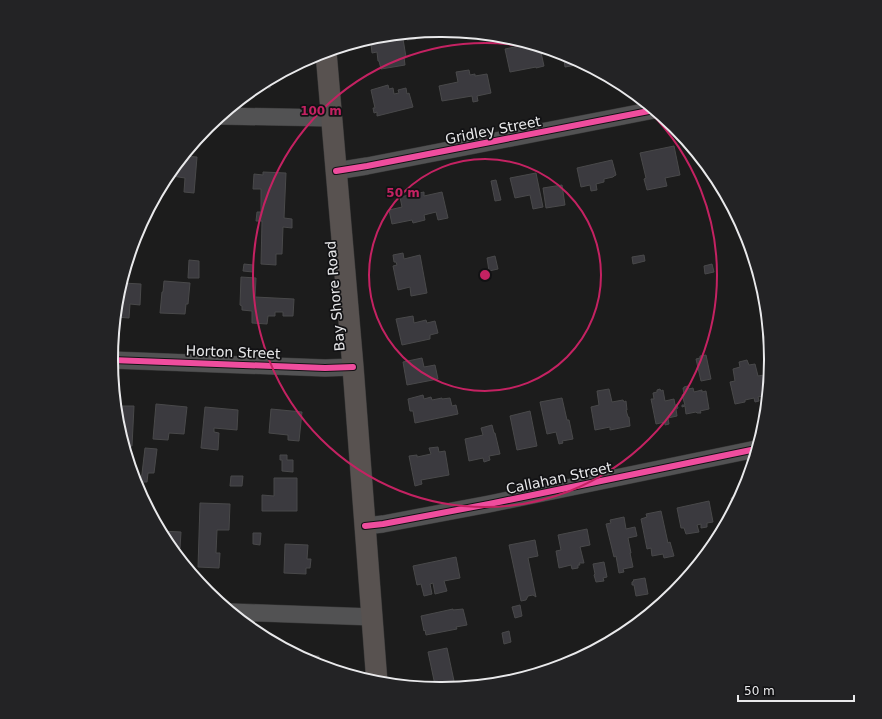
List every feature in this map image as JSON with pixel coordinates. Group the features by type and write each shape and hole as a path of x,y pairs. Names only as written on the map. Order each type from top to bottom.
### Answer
{"main road":[{"name":"Bay Shore Road","path":"327,58 353,367 377,676"}],"street":[{"name":"Gridley Street","path":"336,171 647,111"},
{"path":"229,116 332,118"},
{"name":"Horton Street","path":"118,360 325,368 353,367"},
{"name":"Callahan Street","path":"365,526 489,504 751,450"},
{"path":"242,612 373,617"}],"building":[{"path":"403,40 406,57 404,57 405,65 381,69 377,52 372,53 371,45"},
{"path":"518,46 541,53 544,66 510,72 505,49"},
{"path":"564,62 573,66 565,67"},
{"path":"469,70 470,75 475,74 475,76 487,74 491,93 477,96 478,101 473,102 472,96 442,101 439,86 458,82 456,72"},
{"path":"388,85 389,89 393,88 394,94 399,93 398,90 406,88 413,107 377,116 377,112 374,113 373,108 375,108 371,90"},
{"path":"674,146 680,175 665,178 667,186 647,190 644,179 646,178 640,153"},
{"path":"191,157 197,157 194,193 184,192 185,178 175,177"},
{"path":"612,160 616,175 604,179 604,182 596,184 597,190 591,191 590,185 581,187 577,168"},
{"path":"263,172 286,173 284,218 292,219 292,228 283,227 282,254 276,254 276,265 261,264 262,221 256,221 257,212 261,212 261,189 253,189 254,174 263,175"},
{"path":"536,173 543,207 533,209 530,195 515,198 510,178"},
{"path":"496,180 501,200 495,201 491,181"},
{"path":"562,185 565,205 546,208 543,188"},
{"path":"424,192 424,196 442,192 448,218 438,220 436,212 424,215 425,220 413,223 412,220 392,224 389,210 402,207 400,197"},
{"path":"403,253 404,259 420,255 427,293 411,296 410,287 398,290 393,266 397,265 396,262 394,262 393,255"},
{"path":"644,255 645,261 633,264 632,257"},
{"path":"495,256 498,269 489,271 487,258"},
{"path":"189,260 199,261 199,278 188,278"},
{"path":"244,264 253,265 253,272 243,271"},
{"path":"712,264 714,272 705,274 704,266"},
{"path":"241,277 256,278 255,297 294,299 293,316 283,316 283,312 275,312 275,316 268,316 267,324 252,323 252,311 242,310 242,306 240,305"},
{"path":"164,281 190,283 188,304 186,304 185,314 160,313"},
{"path":"128,283 141,284 140,305 130,304 129,318 121,317"},
{"path":"413,316 414,323 426,320 427,323 435,321 438,333 430,335 430,339 402,345 396,319"},
{"path":"706,355 711,379 701,381 696,359 700,358 700,356"},
{"path":"422,358 424,367 435,365 438,379 407,385 403,362"},
{"path":"747,360 749,365 755,364 758,376 763,375 762,396 758,397 759,401 755,402 754,398 735,404 730,382 735,381 733,369 740,367 739,362"},
{"path":"688,386 689,389 693,388 694,392 702,390 702,392 706,391 709,409 700,411 701,413 696,412 686,414 685,406 682,407 682,405 685,405 682,395 684,394 683,388"},
{"path":"609,389 612,402 623,400 624,402 626,401 626,410 629,417 630,426 610,430 610,427 595,430 591,407 599,405 597,391"},
{"path":"660,389 661,391 663,390 665,401 674,399 675,405 677,405 678,408 676,409 677,416 668,418 669,424 665,425 665,422 656,424 651,399 654,399 653,393"},
{"path":"423,395 424,399 431,397 432,400 450,398 452,406 456,405 458,414 415,423 413,411 410,411 408,399"},
{"path":"562,398 573,439 562,441 563,443 559,444 556,432 547,434 540,402"},
{"path":"156,404 187,407 184,434 169,433 168,440 153,439"},
{"path":"122,406 134,406 132,446 130,446 129,443"},
{"path":"205,407 238,410 237,430 214,428 214,432 219,433 218,450 201,448"},
{"path":"271,409 302,412 299,441 288,440 288,435 269,433"},
{"path":"530,411 537,446 517,450 510,416"},
{"path":"492,425 500,454 489,456 490,460 484,462 483,458 469,461 465,439 483,435 481,428"},
{"path":"438,447 439,452 445,451 449,475 421,480 422,484 415,486 409,456 417,455 417,457 431,454 429,448"},
{"path":"145,448 157,449 154,473 148,473 147,482 143,482 141,478"},
{"path":"280,455 287,455 287,460 293,460 293,472 282,471 282,460 280,460"},
{"path":"231,476 243,476 242,486 230,486"},
{"path":"274,478 297,478 297,511 262,511 262,495 274,496"},
{"path":"709,501 713,522 707,523 707,527 701,528 701,524 697,525 699,532 686,534 684,528 681,528 677,508"},
{"path":"200,503 230,504 229,530 217,530 216,553 220,553 219,568 198,567"},
{"path":"661,511 668,543 670,542 674,556 664,558 663,554 652,556 651,548 647,549 641,519 647,517 646,514"},
{"path":"624,517 626,529 635,527 637,536 628,538 633,567 623,569 624,572 619,573 616,556 614,557 606,524 611,523 610,520"},
{"path":"587,529 590,545 580,547 584,563 579,563 580,565 578,565 578,568 572,569 571,565 559,568 556,551 561,550 558,535"},
{"path":"168,531 181,532 180,548 173,539"},
{"path":"253,533 261,533 260,545 253,544"},
{"path":"535,540 538,556 528,558 536,597 533,595 528,596 526,600 521,601 509,545"},
{"path":"285,544 308,545 307,559 311,559 310,568 306,568 306,574 284,573"},
{"path":"456,557 460,578 444,581 447,591 435,594 433,583 430,584 432,594 424,596 421,584 417,585 413,566"},
{"path":"604,562 607,577 603,578 604,581 596,582 593,564"},
{"path":"645,578 648,594 636,596 634,585 632,585 633,580"},
{"path":"520,605 522,616 515,618 512,607"},
{"path":"453,609 463,609 467,625 456,627 457,629 426,635 421,616"},
{"path":"509,631 511,642 504,644 502,633"},
{"path":"447,648 454,681 434,682 428,652"}],"cycle path":[{"path":"336,171 647,111"},
{"path":"118,360 325,368 353,367"},
{"path":"365,526 489,504 751,450"}]}
